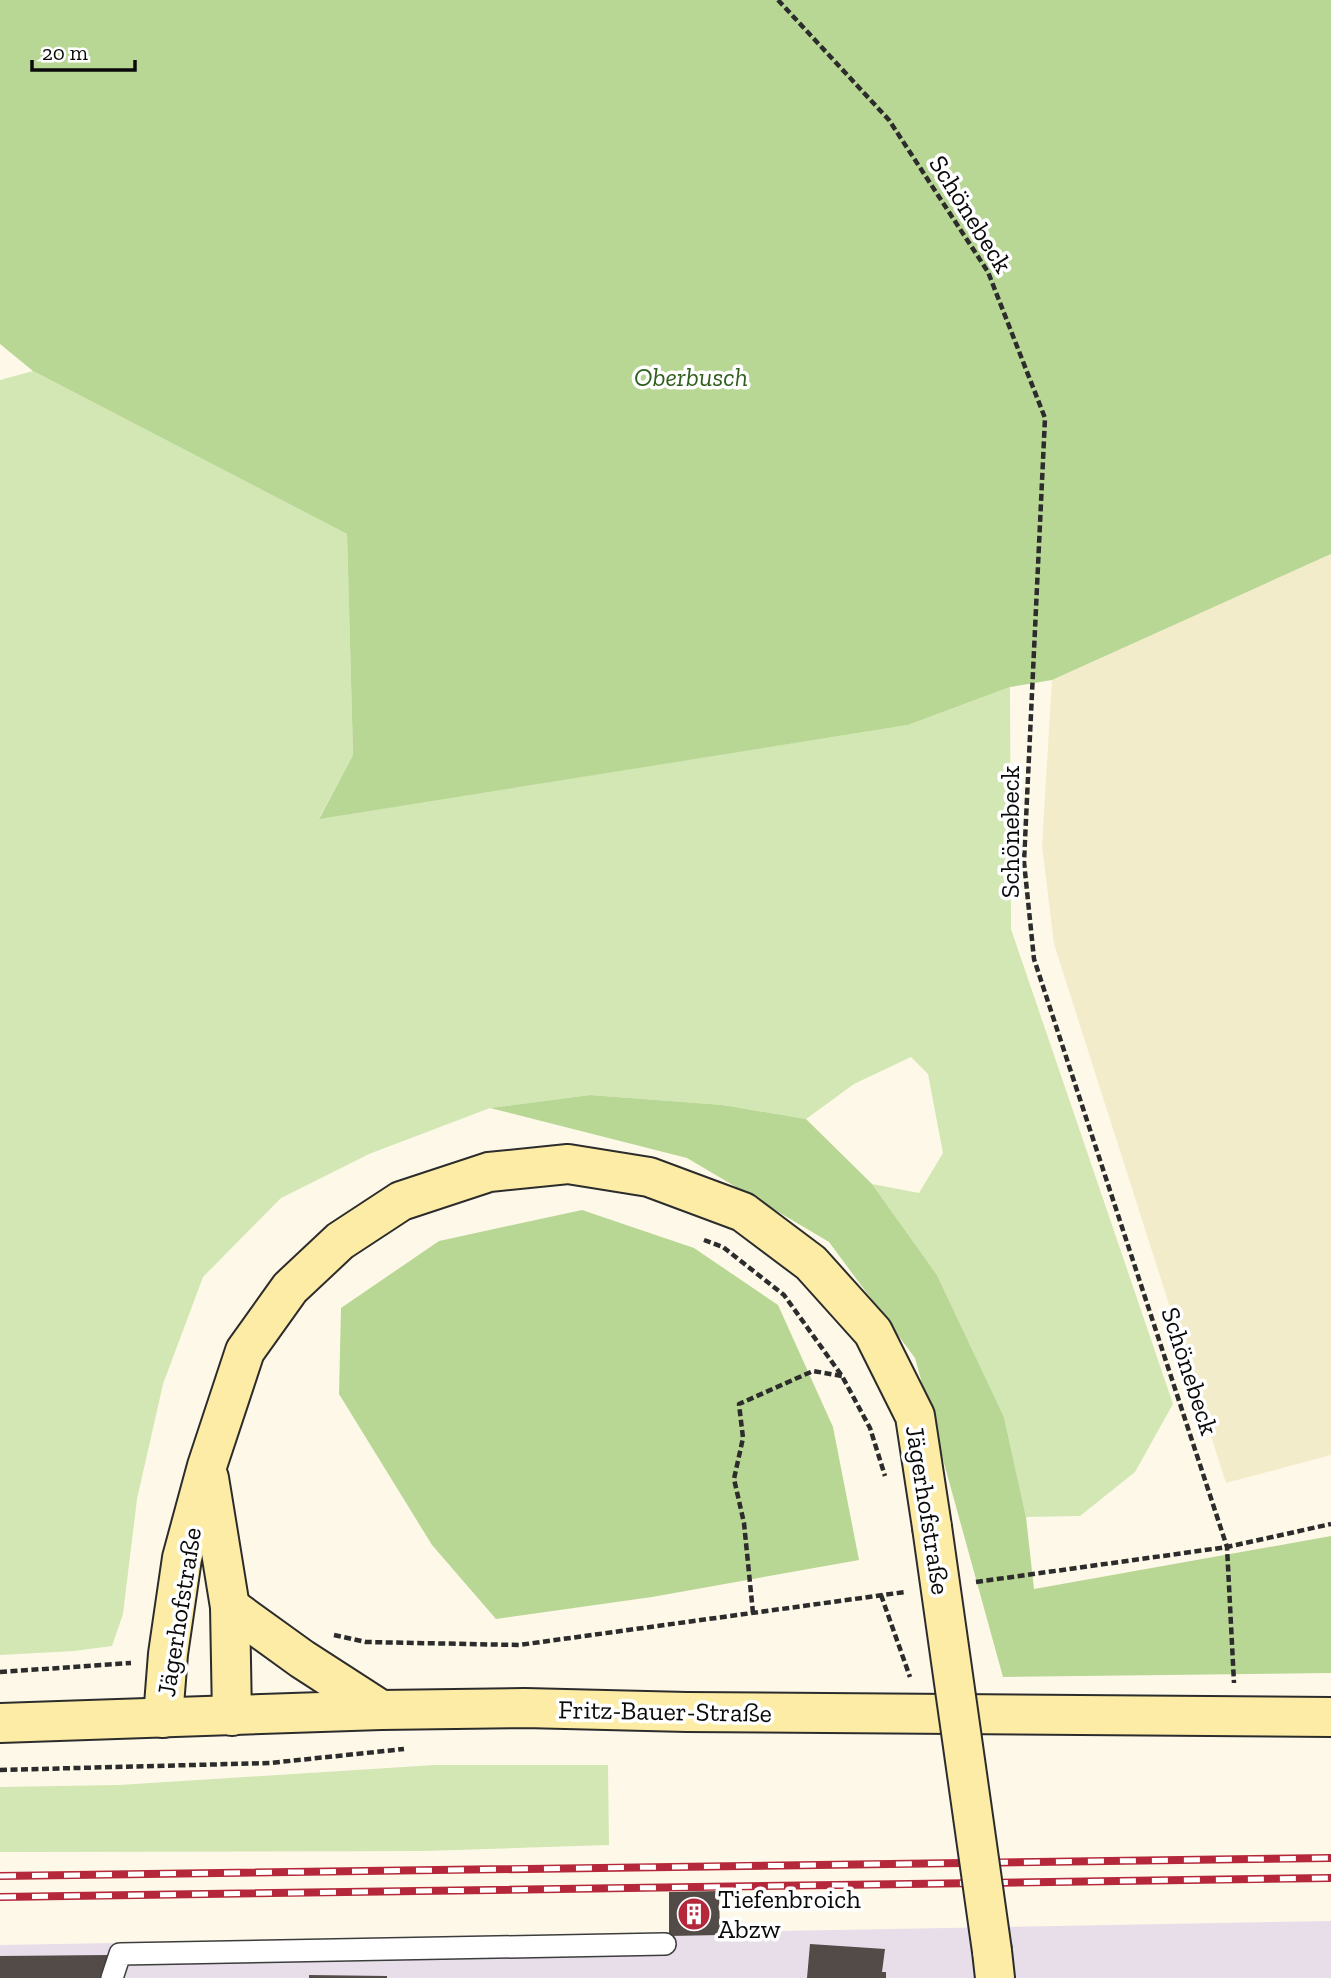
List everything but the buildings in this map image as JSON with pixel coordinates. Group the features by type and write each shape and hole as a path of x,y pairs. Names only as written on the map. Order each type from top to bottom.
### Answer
{"street":[{"name":"Jägerhofstraße","path":"163,1718 168,1654 182,1558 207,1466 245,1351 290,1288 340,1241 401,1201 489,1172 568,1164 649,1177 743,1212 811,1263 873,1332 915,1416 993,1964"},
{"name":"Jägerhofstraße","path":"207,1466 230,1607 232,1716"},
{"path":"230,1607 302,1659 381,1710"},
{"name":"Fritz-Bauer-Straße","path":"0,1723 381,1710 526,1708 714,1713 1331,1717"}],"lane":[{"path":"113,1978 120,1954 666,1944"}],"path":[{"name":"Schönebeck","path":"778,0 889,120 988,272 1045,418 1024,862 1034,959 1227,1547 1237,1717"},
{"path":"699,1238 723,1247 784,1295 842,1376 870,1428 886,1481"},
{"path":"753,1613 744,1523 734,1479 743,1438 739,1404 813,1371 842,1376"},
{"path":"974,1582 1227,1547 1331,1524"},
{"path":"332,1634 366,1642 519,1645 907,1591"},
{"path":"881,1595 909,1677 922,1678"},
{"path":"0,1770 270,1763 417,1748"}],"shaded area":[{"path":"1331,554 1331,1455 1226,1483 1054,944 1042,846 1052,680"},
{"path":"1331,1921 1331,1978 0,1978 0,1945"}],"green space":[{"name":"Oberbusch","path":"0,0 1331,0 1331,554 1052,680 1010,687 908,725 319,819 353,755 347,534 33,371 0,344"},
{"path":"33,371 347,534 353,755 319,818 908,725 1010,687 1011,929 1173,1404 1135,1472 1080,1516 1026,1517 1004,1417 937,1275 872,1184 919,1193 943,1153 928,1074 911,1057 854,1084 806,1119 723,1105 590,1095 490,1108 369,1154 281,1198 203,1277 163,1384 137,1499 123,1614 112,1646 0,1655 0,380"},
{"path":"590,1095 723,1105 806,1119 872,1184 937,1275 1004,1417 1026,1517 1034,1589 1331,1536 1331,1673 1003,1677 915,1358 829,1242 687,1158 490,1108"},
{"path":"582,1210 694,1248 778,1305 833,1427 859,1560 652,1597 496,1619 432,1545 339,1394 341,1308 439,1241"},
{"path":"435,1765 608,1765 609,1845 424,1851 0,1852 0,1787 119,1785"}],"railway":[{"path":"0,1876 1331,1858"},
{"path":"0,1897 1331,1878"}],"place":[{"name":"Tiefenbroich Abzw","path":"694,1914"}]}
